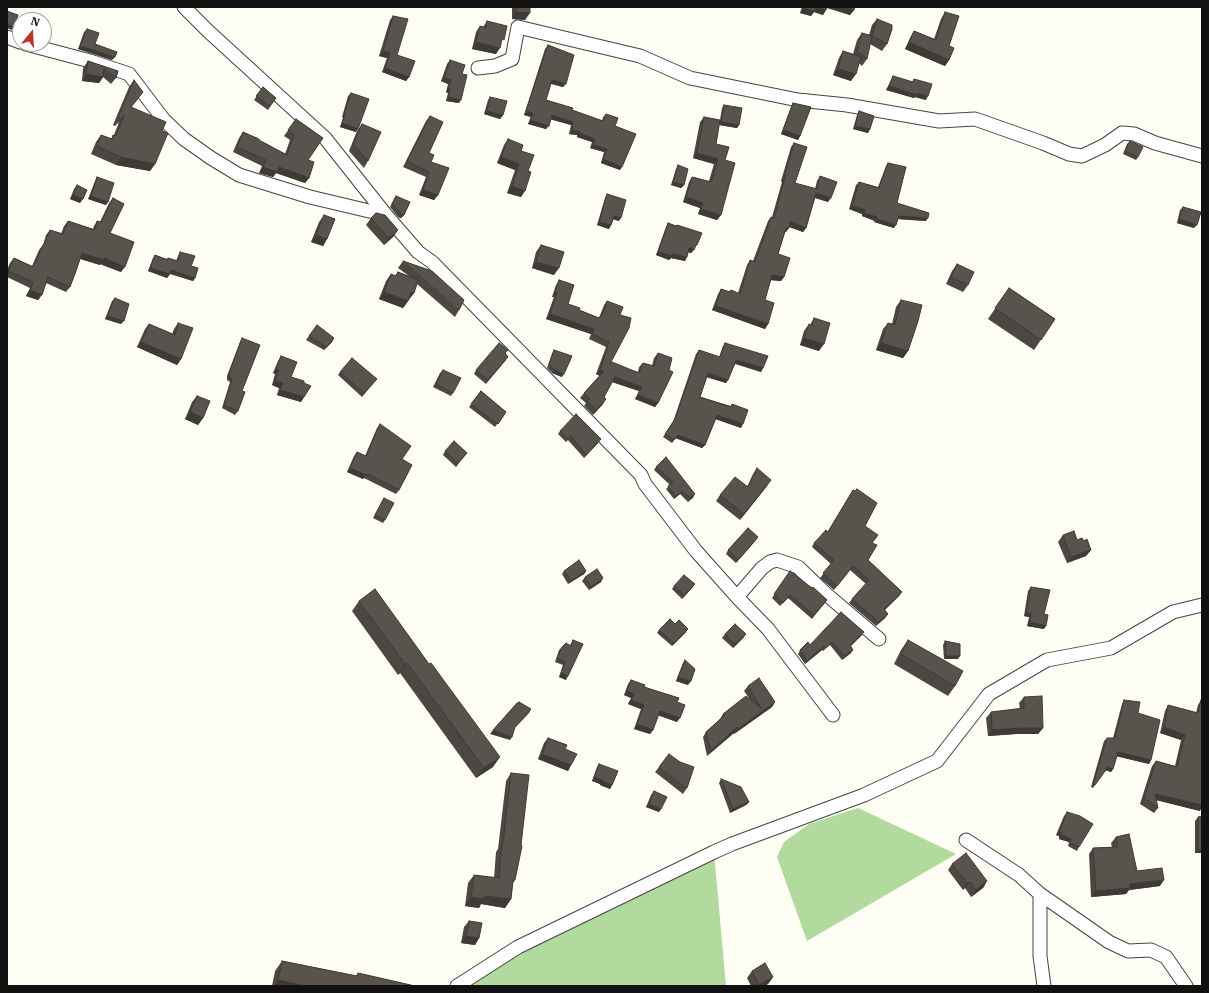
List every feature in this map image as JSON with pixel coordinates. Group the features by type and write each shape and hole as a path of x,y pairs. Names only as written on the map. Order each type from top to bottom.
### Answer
{"street":[{"path":"184,7 208,31 325,138 386,215 418,252 432,262 641,475 645,484 696,551 768,629 833,715"},
{"path":"478,68 495,66 512,59 518,27 640,56 690,78 790,98 847,105 939,121 975,119 1043,143 1069,154 1082,156 1106,145 1122,132 1134,134 1155,143 1202,156"},
{"path":"52,51 90,61 129,74 164,120 184,139 239,175 310,197 386,215"},
{"path":"737,597 762,568 770,562 777,560 798,567 826,594 879,639"},
{"path":"457,986 518,947 714,852 864,795 937,761 989,694 1047,660 1111,648 1173,612 1202,605"},
{"path":"966,840 1019,875 1040,894 1109,942 1128,951 1151,950 1166,957 1186,986"},
{"path":"1040,894 1040,956 1044,986"}],"green space":[{"path":"858,808 956,854 807,941 777,857 784,842 809,824"},
{"path":"714,852 726,986 457,986 518,947"}],"building":[{"path":"517,7 530,7 530,13 516,12"},
{"path":"816,7 815,11 803,8"},
{"path":"816,7 827,7 826,10"},
{"path":"845,7 855,7 854,10"},
{"path":"7,11 12,13 12,26 7,24"},
{"path":"945,12 959,16 949,46 954,48 949,60 909,42 914,31 936,40"},
{"path":"393,16 408,19 397,55 415,61 409,77 385,68 390,53 383,51"},
{"path":"877,19 892,25 887,44 872,36"},
{"path":"487,21 507,26 504,40 502,39 500,48 476,42 480,26 486,28"},
{"path":"87,29 99,33 95,44 117,52 115,57 80,46"},
{"path":"862,33 872,36 867,59 857,51"},
{"path":"548,45 574,55 566,84 552,80 546,100 573,108 572,110 603,121 606,114 618,118 615,126 636,134 622,167 603,159 607,149 593,145 595,139 572,130 573,122 552,115 549,126 530,120 533,113 526,111"},
{"path":"843,51 861,57 856,74 838,69"},
{"path":"450,60 465,65 462,74 467,75 461,100 448,97 450,89 448,89 451,80 444,78"},
{"path":"88,61 118,71 116,78 104,69 103,77 86,74"},
{"path":"893,76 913,82 914,79 932,84 928,96 917,93 917,95 889,86"},
{"path":"134,80 143,92 131,107 166,122 162,131 168,133 155,164 121,157 97,146 101,135 112,139 113,135 116,136 124,115 121,119 118,117"},
{"path":"263,87 276,98 270,106 256,96"},
{"path":"351,93 369,99 358,129 342,123"},
{"path":"490,97 507,101 503,115 487,111"},
{"path":"793,103 811,107 800,136 783,130"},
{"path":"724,105 742,108 739,125 721,122"},
{"path":"859,111 874,116 870,129 855,126"},
{"path":"430,116 443,122 429,153 434,155 431,162 449,168 438,195 423,190 429,172 407,161"},
{"path":"704,117 720,120 716,144 729,147 725,160 735,163 721,215 701,209 703,203 686,197 692,177 711,182 718,159 697,153"},
{"path":"296,119 323,138 308,160 314,162 309,178 279,167 277,172 263,167 266,160 237,147 243,132 259,139 287,155 294,135 288,130"},
{"path":"362,124 381,132 368,161 353,144"},
{"path":"508,139 523,145 521,151 534,155 528,171 531,172 525,191 512,186 519,164 501,157"},
{"path":"1130,141 1143,147 1138,157 1125,151"},
{"path":"794,143 807,147 795,183 817,189 820,176 837,182 831,198 816,193 806,228 790,221 789,228 786,228 778,254 790,258 784,277 772,275 765,300 774,303 768,324 716,306 721,289 730,292 731,290 740,294 750,260 755,262 771,217 774,218"},
{"path":"888,163 906,167 897,203 929,213 928,218 899,216 896,225 877,219 877,217 864,213 865,210 852,206 859,182 879,188"},
{"path":"678,165 688,169 684,185 673,182"},
{"path":"97,177 114,183 108,202 91,196"},
{"path":"77,185 87,190 83,199 73,195"},
{"path":"607,194 626,200 621,218 614,216 611,225 599,222"},
{"path":"396,196 410,202 404,215 401,214 392,204"},
{"path":"113,198 124,204 110,233 134,242 125,267 104,258 103,260 82,253 70,287 48,277 42,295 30,290 33,282 8,271 14,258 33,267 50,230 63,234 68,221 95,230 97,221 101,222"},
{"path":"1183,207 1201,212 1197,225 1179,219"},
{"path":"376,213 385,215 398,230 389,238 371,218"},
{"path":"324,215 335,219 327,239 316,235"},
{"path":"668,223 702,233 694,250 689,248 687,257 673,254 672,256 658,252"},
{"path":"541,245 564,252 559,268 536,262"},
{"path":"180,252 195,256 191,266 198,268 195,278 171,270 170,274 150,268 155,255 167,260 168,258 178,261"},
{"path":"403,261 432,271 464,300 459,310"},
{"path":"957,264 974,272 968,285 951,277"},
{"path":"398,272 418,280 414,293 411,292 408,301 384,292 391,274 396,276"},
{"path":"559,280 574,285 568,304 580,308 579,310 599,318 601,315 602,316 607,301 623,307 620,315 631,318 629,328 610,364 612,362 639,373 643,363 654,366 658,353 672,358 669,370 673,372 658,403 638,395 642,387 615,377 604,397 606,399 596,410 587,401 590,399 584,393 604,371 600,370 609,342 592,334 594,329 550,314 557,293 555,292"},
{"path":"1009,288 1055,319 1041,340 995,308"},
{"path":"115,298 129,304 124,321 107,316"},
{"path":"901,300 922,305 908,351 881,343 888,323 895,325"},
{"path":"814,318 830,323 824,344 804,338 809,324 812,325"},
{"path":"178,323 193,328 181,359 141,342 149,324 175,335"},
{"path":"317,325 334,338 326,347 309,336"},
{"path":"242,338 260,345 242,391 245,392 238,411 224,405 232,379 229,377 229,373"},
{"path":"499,343 508,350 505,353 508,357 488,380 476,370"},
{"path":"725,343 768,356 763,368 736,360 728,380 708,373 700,397 731,407 732,404 748,410 743,424 717,415 705,445 678,435 674,440 665,434 675,419 699,350 720,357"},
{"path":"554,350 572,356 564,374 555,370 549,364"},
{"path":"281,356 297,362 291,377 304,381 304,383 311,386 304,397 280,390 283,383 275,381 279,370 276,369"},
{"path":"352,358 377,379 364,393 340,372"},
{"path":"443,370 461,378 453,393 436,384"},
{"path":"481,391 506,412 498,424 471,404"},
{"path":"197,396 210,401 203,418 190,412"},
{"path":"576,414 601,439 586,455 571,436 568,439 560,431"},
{"path":"380,424 411,446 402,459 412,465 399,490 367,474 366,475 350,468 357,452 366,456"},
{"path":"454,441 467,453 458,463 445,451"},
{"path":"666,457 695,494 690,498 682,491 676,496 668,486 673,482 656,467"},
{"path":"757,468 771,480 744,514 720,495 735,477 748,487"},
{"path":"857,489 877,503 865,526 878,535 872,543 877,545 868,560 902,592 884,609 888,614 879,622 852,599 869,580 853,566 837,586 823,573 834,560 814,543 826,530 828,532 853,490 855,491"},
{"path":"384,498 394,503 385,520 375,515"},
{"path":"748,528 758,537 738,560 728,550"},
{"path":"1074,531 1077,540 1082,538 1084,541 1087,539 1091,550 1071,557 1063,535"},
{"path":"579,560 586,571 571,581 564,571"},
{"path":"597,569 603,578 591,587 585,577"},
{"path":"790,571 812,588 813,587 827,600 814,615 790,595 783,603 774,594"},
{"path":"684,575 695,584 684,595 674,586"},
{"path":"1031,587 1050,590 1044,614 1048,615 1046,626 1030,622 1031,614 1026,613"},
{"path":"375,589 429,664 431,663 500,757 484,768 407,663 405,664 359,601"},
{"path":"841,612 864,632 850,645 853,650 845,656 832,642 826,648 824,646 807,661 800,650 808,642 810,645"},
{"path":"670,619 675,624 679,620 688,629 674,643 659,630"},
{"path":"735,624 746,634 735,644 725,634"},
{"path":"573,640 583,644 568,676 561,673 565,662 557,658 562,647 566,643 571,646"},
{"path":"908,640 963,671 955,686 901,654"},
{"path":"945,641 960,644 960,656 946,656"},
{"path":"685,660 695,669 691,681 678,677"},
{"path":"759,678 775,702 738,729 737,727 711,751 706,732 725,715 723,714 746,696 761,708 748,686"},
{"path":"631,680 645,685 644,687 679,698 677,702 685,705 680,718 660,711 653,730 637,724 644,705 631,700 634,694 627,691"},
{"path":"1042,696 1043,728 992,730 991,712 1024,708 1024,697"},
{"path":"1124,700 1140,702 1138,713 1160,720 1151,760 1118,752 1113,769 1108,767 1095,785 1093,784 1107,738 1115,738"},
{"path":"1201,700 1202,805 1155,794 1158,808 1144,798 1156,761 1177,767 1185,735 1164,727 1168,705 1198,713"},
{"path":"519,702 531,709 515,727 512,737 493,730 517,703"},
{"path":"548,738 567,745 565,749 577,754 571,765 542,754"},
{"path":"669,754 680,762 694,767 687,788 659,767"},
{"path":"599,764 618,771 612,785 594,777"},
{"path":"511,773 529,775 522,846 515,880 513,880 511,899 485,896 485,899 471,897 474,875 499,878"},
{"path":"721,779 741,787 749,802 733,809"},
{"path":"654,791 667,797 661,809 649,804"},
{"path":"1067,812 1080,816 1093,824 1079,847 1070,843 1071,839 1061,835 1062,833 1059,832"},
{"path":"1202,816 1202,850 1198,850 1198,817"},
{"path":"1129,834 1137,871 1162,868 1164,880 1130,884 1130,888 1096,891 1093,848 1118,847 1116,837"},
{"path":"966,853 987,881 976,890 970,882 967,883 952,864"},
{"path":"469,921 482,923 479,938 466,936"},
{"path":"282,961 357,976 358,973 415,986 306,986 278,980"},
{"path":"765,963 773,977 759,985 752,971"}]}
